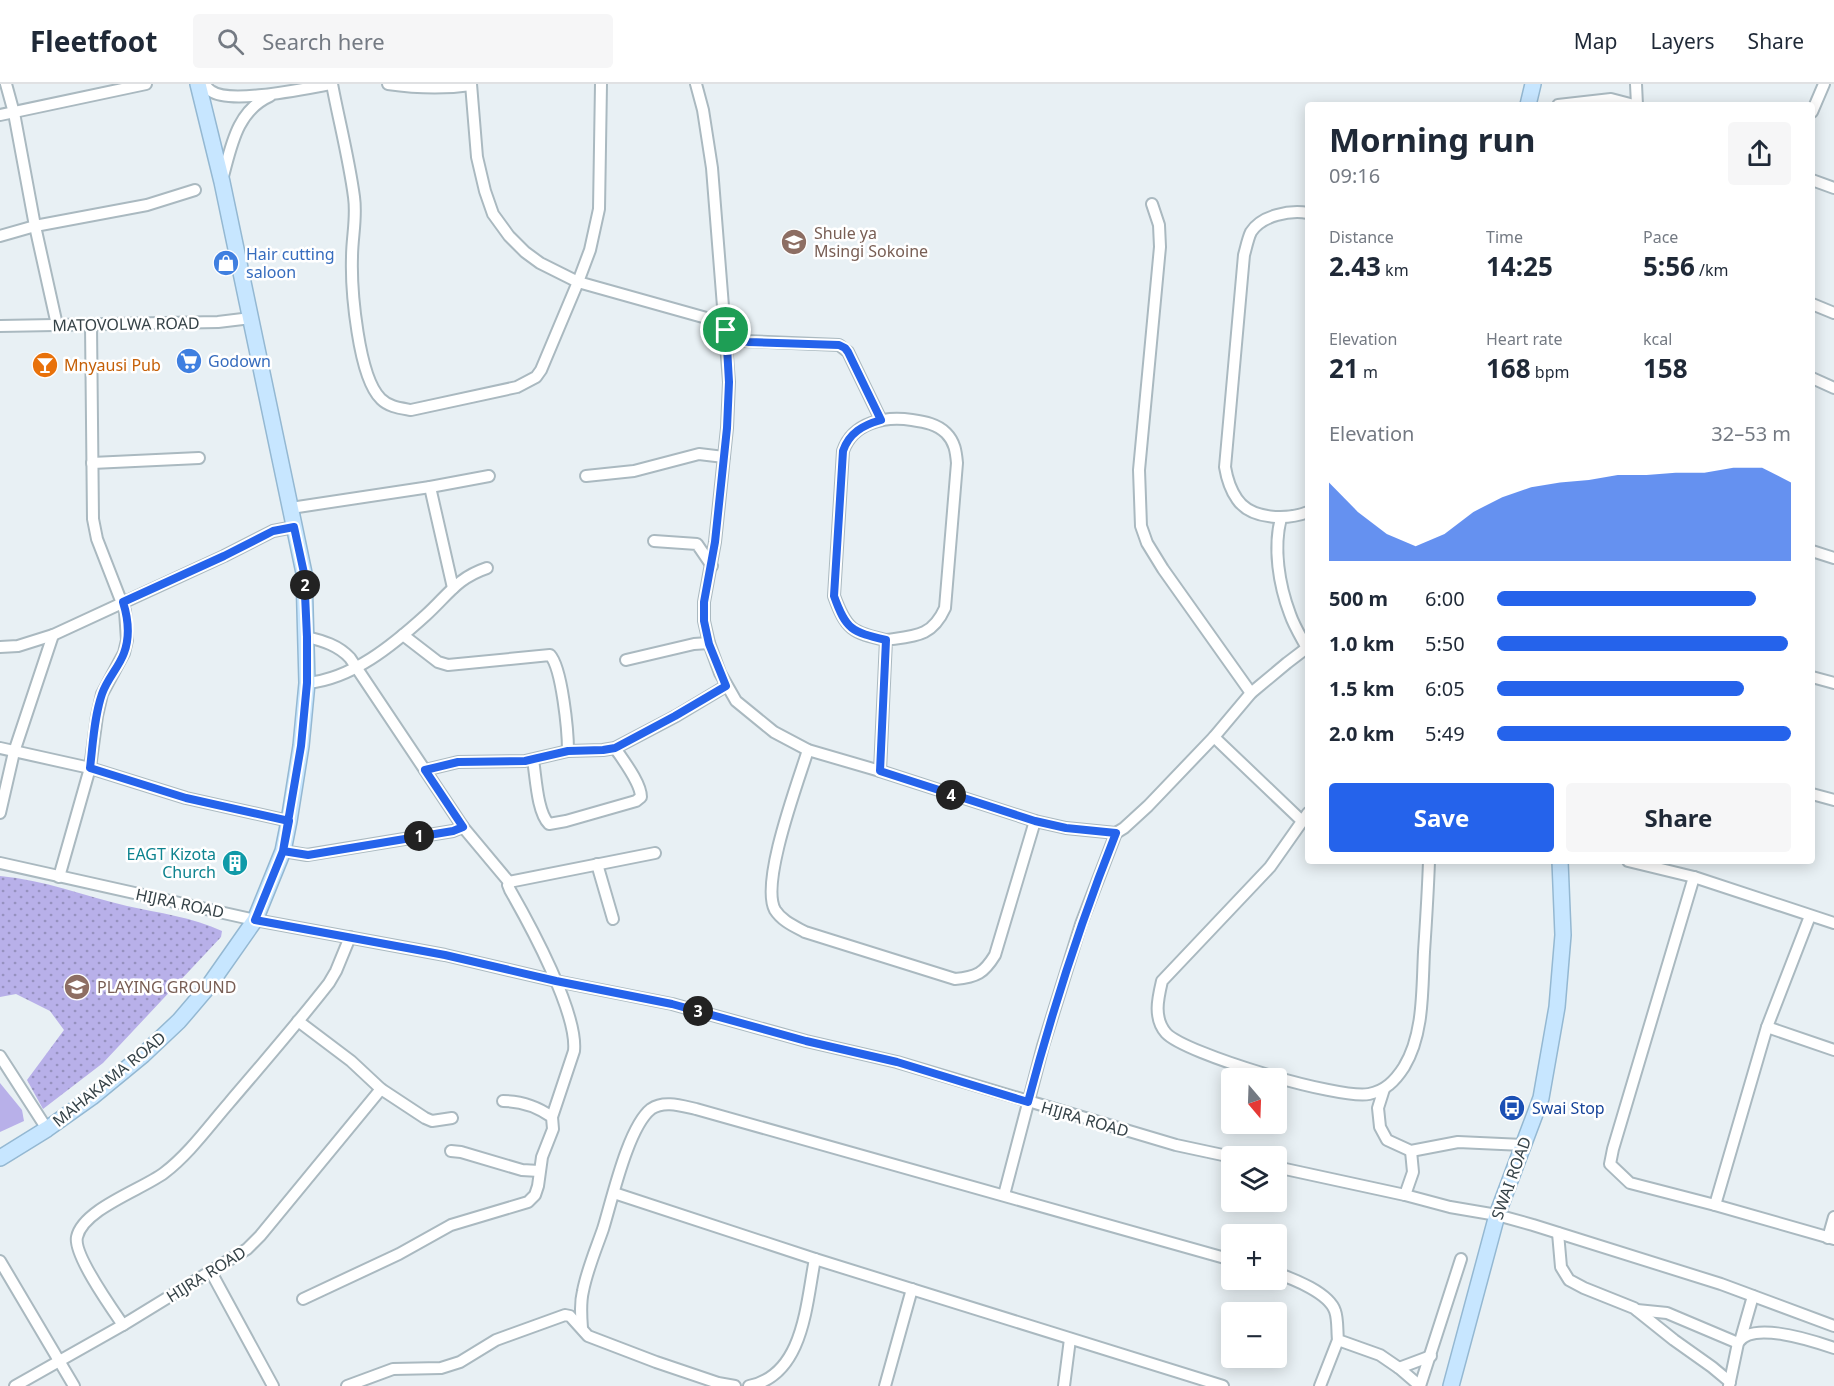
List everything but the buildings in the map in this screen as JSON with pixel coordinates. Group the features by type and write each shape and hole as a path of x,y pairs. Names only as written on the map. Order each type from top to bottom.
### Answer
{"street":[{"path":"6,84 14,113 35,226 57,325"},
{"path":"0,115 146,84"},
{"name":"MAHAKAMA ROAD","path":"0,1158 47,1129 92,1097 143,1056 179,1021 262,921 283,851 289,821 301,746 307,683 304,573 252,318 198,84"},
{"path":"204,84 212,92 220,95 248,96 276,94 331,84 354,197 356,220 352,281 358,335 372,387 381,400 393,407 411,410 517,387 536,377 541,370 590,250 599,208 601,84"},
{"path":"388,84 416,88 471,85 477,157 493,214 509,236 525,252 554,272 578,282 710,319 744,341 839,345 845,348 853,360 881,420"},
{"path":"696,84 704,110 710,147 729,382 724,457 712,566 704,602 704,621 709,644 726,686 736,701 774,732 808,750 1035,821 1066,828 1116,833"},
{"path":"1529,102 1533,84"},
{"path":"1636,84 1636,102"},
{"path":"1815,105 1824,84"},
{"path":"222,182 234,136 246,113 259,101 276,94"},
{"path":"1584,102 1611,99 1624,102"},
{"path":"1815,181 1834,188"},
{"path":"0,236 35,226 147,205 195,190"},
{"path":"1152,204 1159,225 1160,247 1139,470 1141,526 1147,543 1162,569 1251,693"},
{"path":"1305,213 1275,215 1251,232 1244,255 1225,468 1227,480 1244,507 1260,514 1281,518 1305,513"},
{"path":"1815,305 1834,313"},
{"name":"MATOVOLWA ROAD","path":"0,326 218,322 252,318"},
{"path":"59,877 90,768 102,694 124,653 127,640 123,602 97,539 93,519 90,325"},
{"path":"1815,379 1834,388"},
{"path":"905,419 929,422 952,440 957,463 945,608 940,620 928,631 886,640 855,632 841,616 834,596 843,451 849,438 870,423 905,419"},
{"path":"586,476 633,471 699,454 724,457"},
{"path":"92,463 199,458"},
{"path":"291,508 489,476"},
{"path":"430,487 453,588"},
{"path":"1281,518 1278,560 1283,588 1290,615 1305,644"},
{"path":"0,647 18,646 53,635 273,531 294,527"},
{"path":"654,540 697,544 712,566"},
{"path":"1815,552 1834,558"},
{"path":"307,683 333,677 356,667 403,635 471,573 488,568"},
{"path":"0,813 14,752 53,635"},
{"path":"403,635 438,662 448,665 550,656 555,664 564,707 568,731 568,751"},
{"path":"303,1299 399,1254 451,1225 528,1202 535,1195 539,1171 553,1129 552,1117 574,1052 575,1040 556,981 510,890 509,882 463,827 343,651 307,637"},
{"path":"880,771 886,640"},
{"path":"626,660 694,644 709,644"},
{"path":"1005,1195 1043,1046 1081,924 1116,833 1148,806 1214,737 1251,693 1305,650"},
{"path":"1815,678 1834,682"},
{"path":"425,770 458,762 533,760 568,751 615,748 726,686"},
{"path":"1214,737 1305,817 1270,867 1162,981 1157,1001 1159,1020 1167,1034 1185,1044 1300,1085 1348,1095 1368,1095 1384,1089 1394,1082 1405,1065 1421,1015 1430,864"},
{"path":"0,748 90,768 186,798 289,821"},
{"path":"533,760 540,802 545,820 549,824 636,801 641,797 637,785 615,748"},
{"path":"808,750 776,856 771,890 776,911 787,922 805,932 955,979 969,978 987,968 994,954 1035,821"},
{"path":"1815,795 1834,800"},
{"path":"283,851 308,855 453,831 463,827"},
{"path":"509,882 655,853"},
{"name":"HIJRA ROAD","path":"0,863 262,921 445,955 556,981 672,1004 806,1041 897,1062 1176,1145 1221,1155"},
{"path":"597,864 613,919"},
{"name":"SWAI ROAD","path":"1451,1386 1497,1215 1541,1098 1557,1007 1563,935 1560,864"},
{"path":"1640,864 1694,877 1834,923"},
{"path":"1694,877 1610,1164 1630,1183 1831,1238 1834,1217"},
{"path":"1715,1205 1767,1027 1810,916"},
{"path":"123,1325 77,1248 77,1237 81,1227 109,1204 164,1173 190,1148 329,983 350,937"},
{"path":"298,1021 351,1061 381,1089 424,1118 432,1121 452,1118"},
{"path":"1767,1027 1834,1050"},
{"path":"0,1056 47,1129"},
{"name":"HIJRA ROAD","path":"15,1386 123,1325 247,1249 261,1236 381,1089"},
{"path":"1384,1089 1378,1108 1380,1127 1387,1140 1411,1151 1458,1142 1523,1145"},
{"path":"503,1101 514,1101 542,1110 552,1117"},
{"path":"582,1328 583,1291 620,1167 645,1116 657,1106 672,1104 1221,1257"},
{"path":"451,1151 522,1170 539,1171"},
{"path":"1406,1195 1413,1172 1411,1151"},
{"path":"1287,1169 1450,1207 1497,1215 1753,1296 1834,1326"},
{"path":"614,1193 815,1259 1223,1386"},
{"path":"1558,1233 1561,1268 1569,1280 1635,1310 1712,1366 1730,1384"},
{"path":"748,1386 760,1384 780,1370 788,1360 801,1334 815,1259"},
{"path":"1338,1340 1380,1354 1420,1386 1461,1259"},
{"path":"0,1261 74,1386"},
{"path":"211,1272 273,1386"},
{"path":"1287,1277 1311,1287 1336,1312 1338,1340 1320,1386"},
{"path":"885,1386 912,1289"},
{"path":"1730,1384 1753,1296"},
{"path":"1635,1310 1661,1311 1672,1314 1740,1341"},
{"path":"347,1386 393,1369 441,1368 460,1362 496,1340 565,1315 570,1316 588,1336 656,1362 718,1383 735,1386"},
{"path":"1740,1341 1748,1334 1769,1333 1807,1338 1834,1348"},
{"path":"1064,1386 1071,1340"},
{"path":"1400,1368 1431,1356"}],"shaded area":[{"path":"0,876 32,881 187,919 222,931 221,937 103,1063 43,1109 27,1080 64,1030 50,1011 16,994 0,997"},
{"path":"0,1083 22,1110 24,1121 0,1132"}],"place":[{"name":"Shule ya Msingi Sokoine","path":"794,242"},
{"name":"Hair cutting saloon","path":"226,263"},
{"name":"Godown","path":"189,361"},
{"name":"Mnyausi Pub","path":"45,365"},
{"name":"EAGT Kizota Church","path":"235,863"},
{"name":"PLAYING GROUND","path":"77,987"},
{"name":"Swai Stop","path":"1512,1108"}],"route":[{"path":"726,330 729,382 727,428 712,566 704,602 704,621 709,644 726,686 615,748 568,751 525,761 458,762 425,770 463,827 459,830 308,855 283,851 289,821 186,798 90,768 102,694 124,653 127,640 126,611 123,602 273,531 294,527 304,573 307,637 307,683 301,746 289,821 283,851 255,920 445,955 556,981 672,1004 806,1041 897,1062 1028,1102 1081,924 1116,833 1066,828 1035,821 880,771 886,640 855,632 841,616 834,596 843,451 849,438 859,429 881,420 845,348 839,345 749,342 726,330"}]}
